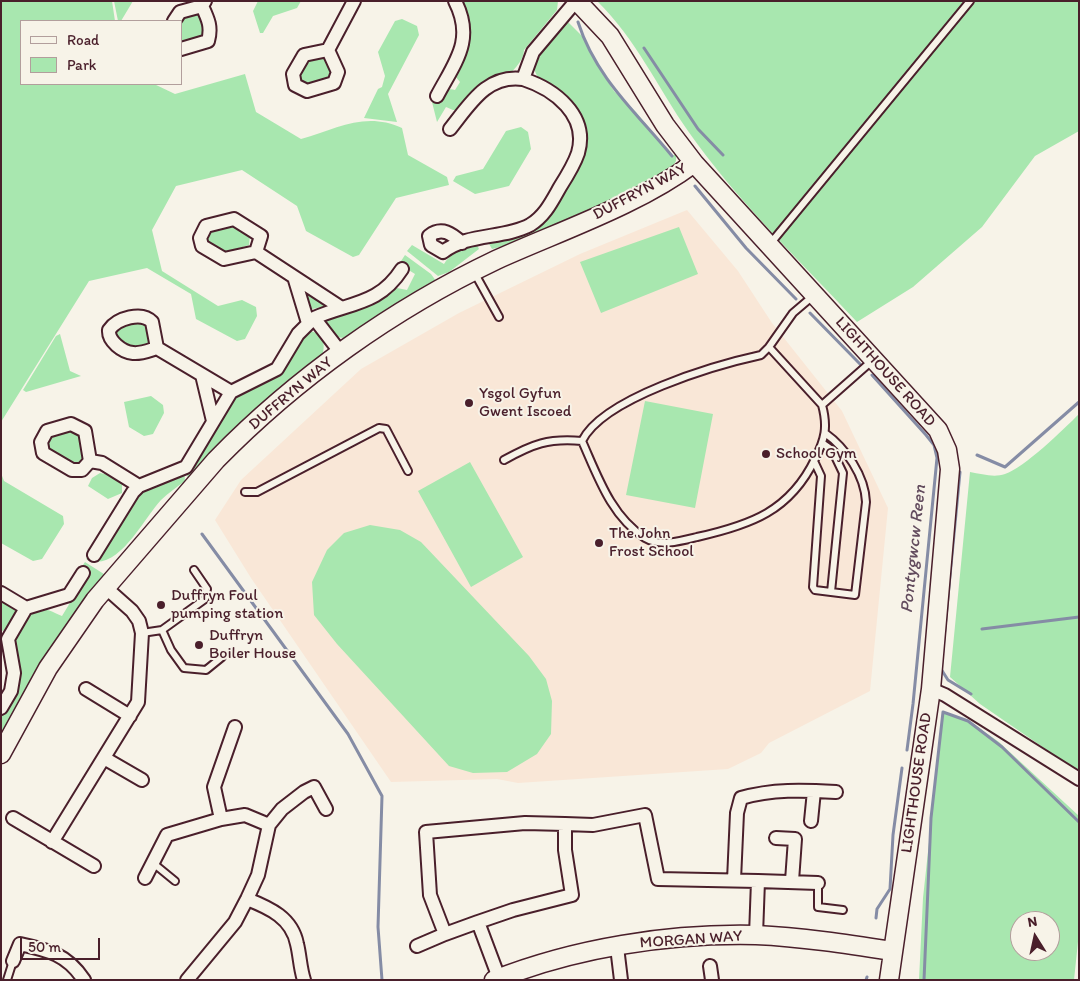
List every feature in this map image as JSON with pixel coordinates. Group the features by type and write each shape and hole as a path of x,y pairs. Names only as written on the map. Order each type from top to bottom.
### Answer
{"street":[{"path":"328,50 354,1"},
{"path":"437,96 460,53 464,39 465,32 461,15 454,1"},
{"path":"523,78 533,52 577,1"},
{"name":"LIGHTHOUSE ROAD","path":"577,1 610,36 665,125 694,163 938,430 946,450 950,469 931,690 889,980"},
{"path":"175,20 180,12 203,4 210,23 211,31 208,41 182,49"},
{"path":"450,129 481,90 502,80 523,78 545,87 572,111 580,137 576,158 545,212 538,219 514,231 462,243"},
{"name":"DUFFRYN WAY","path":"1,754 48,668 104,587 197,480 235,440 340,353 400,312 621,204 676,176 694,163"},
{"path":"256,252 261,236 234,219 206,226 200,238 202,246 224,259 256,252 295,280 340,307"},
{"path":"94,555 133,492 139,486 186,467 230,392 277,369 298,334 311,321 340,307 379,295 392,284 402,269"},
{"path":"295,280 311,321 340,353"},
{"path":"157,348 230,392"},
{"path":"202,375 213,421"},
{"path":"90,461 102,463 139,486"},
{"path":"1,708 11,691 14,673 5,637 26,608 69,595 83,573"},
{"path":"52,842 138,702 142,633 139,621 132,611 104,587"},
{"path":"1,593 26,608"},
{"path":"86,689 130,716"},
{"path":"931,690 945,694 1076,777"},
{"path":"222,819 214,787 235,727"},
{"path":"104,758 142,780"},
{"path":"187,980 235,922 258,875 269,825 282,809 304,792 314,787 326,809"},
{"path":"734,880 738,813 741,798 772,791 836,792"},
{"path":"811,822 814,791"},
{"path":"145,878 167,835 245,814 269,825"},
{"path":"445,934 430,895 426,832 525,823 593,825 645,815 658,879 818,883"},
{"path":"14,818 94,866"},
{"path":"417,946 513,910 572,895 566,850 565,824"},
{"path":"776,838 795,839 792,881"},
{"path":"756,936 758,881"},
{"path":"247,899 264,905 289,923 297,942 304,980"},
{"path":"478,922 496,979"},
{"name":"MORGAN WAY","path":"496,979 617,947 711,936 756,936 846,944 892,951"},
{"path":"13,961 20,944 45,950 75,966 84,980"},
{"path":"617,947 621,980"},
{"path":"710,966 712,980"}],"lane":[{"path":"769,245 970,1"},
{"path":"477,276 499,318"},
{"path":"582,441 588,430 599,418 656,388 675,379 761,355 769,347 793,313 814,295"},
{"path":"582,441 607,498 620,517 646,539 661,543 678,542 712,534 764,515 790,498 803,482 822,443 827,422 822,405 769,347"},
{"path":"822,405 874,359"},
{"path":"244,492 257,492 379,428 386,429 408,471"},
{"path":"814,461 821,476 812,584 815,590 855,595 866,502 862,480 837,441 825,433"},
{"path":"504,460 539,443 563,440 582,441"},
{"path":"822,443 832,450 843,473 831,592"},
{"path":"142,633 162,630 205,599 207,589 194,570"},
{"path":"162,630 171,650 184,668 206,670 222,657"},
{"path":"153,863 175,881"},
{"path":"818,883 818,907 843,910"},
{"path":"7,980 13,961"}],"shaded area":[{"name":"The John Frost School","path":"687,210 738,271 772,323 842,411 888,508 870,691 769,743 761,753 728,769 518,783 497,779 391,782 251,578 215,520 241,480 361,369 459,313 580,254"}],"green space":[{"path":"1,1 112,1 115,20 20,20 20,85 156,85 175,94 245,74 256,112 301,139 351,123 376,121 389,123 402,128 408,155 447,177 449,185 396,198 359,255 353,257 306,231 297,206 242,170 176,186 152,230 162,271 218,306 242,300 256,307 257,316 245,339 237,341 196,319 191,294 147,268 89,281 1,422"},
{"path":"114,1 133,1 122,20 118,20"},
{"path":"258,1 301,1 297,8 273,16 263,33 260,33 253,11"},
{"path":"459,1 558,1 557,10 524,50 522,58 508,75 459,110 446,107 437,122 432,102 437,103 444,92 451,89 455,90 460,82 455,76"},
{"path":"597,1 1079,1 1079,131 1035,156 982,227 913,287 857,322 769,230 727,182 677,115 635,47"},
{"path":"198,12 206,27 203,36 182,43 182,20 179,18"},
{"path":"402,19 417,26 419,35 388,94 397,122 364,118 378,89 382,87 385,76 378,52 395,21"},
{"path":"566,20 583,37 597,65 614,91 636,112 672,156 676,154 676,161 670,171 617,198 524,241 492,249 488,242 540,222 584,131 553,98 538,78 534,69 533,61"},
{"path":"324,56 331,68 330,76 307,84 300,82 297,72 307,58"},
{"path":"521,127 528,132 531,149 509,186 475,194 453,181 456,176 483,169 506,131"},
{"path":"230,223 250,235 249,245 226,252 209,244 206,232"},
{"path":"679,227 698,274 601,313 580,262"},
{"path":"412,245 444,264 458,251 477,245 479,249 449,272 438,276 407,251"},
{"path":"405,255 431,274 436,281 435,284 350,337 341,338 333,334 328,327 327,318 397,288 407,290 415,274 399,264"},
{"path":"304,291 325,303 326,306 308,310"},
{"path":"136,321 147,322 151,341 145,346 130,348 117,340 115,330"},
{"path":"308,331 318,334 323,341 324,345 320,360 188,480 186,469 234,396 266,380 301,334"},
{"path":"60,334 70,371 81,376 26,392 23,390 56,336"},
{"path":"151,396 163,405 164,413 153,434 144,436 129,427 124,402"},
{"path":"645,401 713,414 695,508 626,495"},
{"path":"1079,414 1079,772 980,704 950,677 970,472 997,476 1013,470 1044,447"},
{"path":"69,431 78,435 84,448 82,463 73,466 48,452 46,442 50,436"},
{"path":"470,462 523,557 471,587 418,491"},
{"path":"184,470 185,481 161,500 138,531 119,552 108,559 97,562 86,559 137,494"},
{"path":"1,473 4,481 63,516 64,524 42,559 33,561 1,543"},
{"path":"100,473 109,475 122,484 122,493 108,499 88,486 92,478"},
{"path":"370,525 400,530 421,542 529,656 546,679 552,701 551,734 537,754 507,772 473,773 449,766 337,644 314,615 312,582 327,550 344,533"},
{"path":"85,562 107,576 1,739 1,714 18,632 27,616 36,609 41,608 62,616 88,573 81,568"},
{"path":"1,598 18,612 7,630 1,631"},
{"path":"943,713 972,723 999,742 1079,816 1079,932 1074,980 919,980 923,898"}],"waterway":[{"name":"Pontygwcw Reen","path":"578,22 595,60 606,77 672,156"},
{"path":"644,48 698,129 723,155"},
{"name":"Pontygwcw Reen","path":"695,186 746,248 796,299"},
{"name":"Pontygwcw Reen","path":"810,313 860,364"},
{"name":"Pontygwcw Reen","path":"872,375 934,445 937,458 907,750"},
{"path":"977,455 1005,467 1079,402"},
{"path":"960,472 941,669 948,680 971,694"},
{"path":"202,534 348,734 382,796 378,927 382,980"},
{"path":"982,629 1079,617"},
{"path":"924,980 931,818 943,712 968,721 1002,747 1079,822"},
{"path":"876,918 877,909 890,889 893,835 902,768"}],"place":[{"name":"Ysgol Gyfun Gwent Iscoed","path":"469,403"},
{"name":"School Gym","path":"766,454"},
{"name":"The John Frost School","path":"599,543"},
{"name":"Duffryn Foul pumping station","path":"161,605"},
{"name":"Duffryn Boiler House","path":"199,645"}]}
